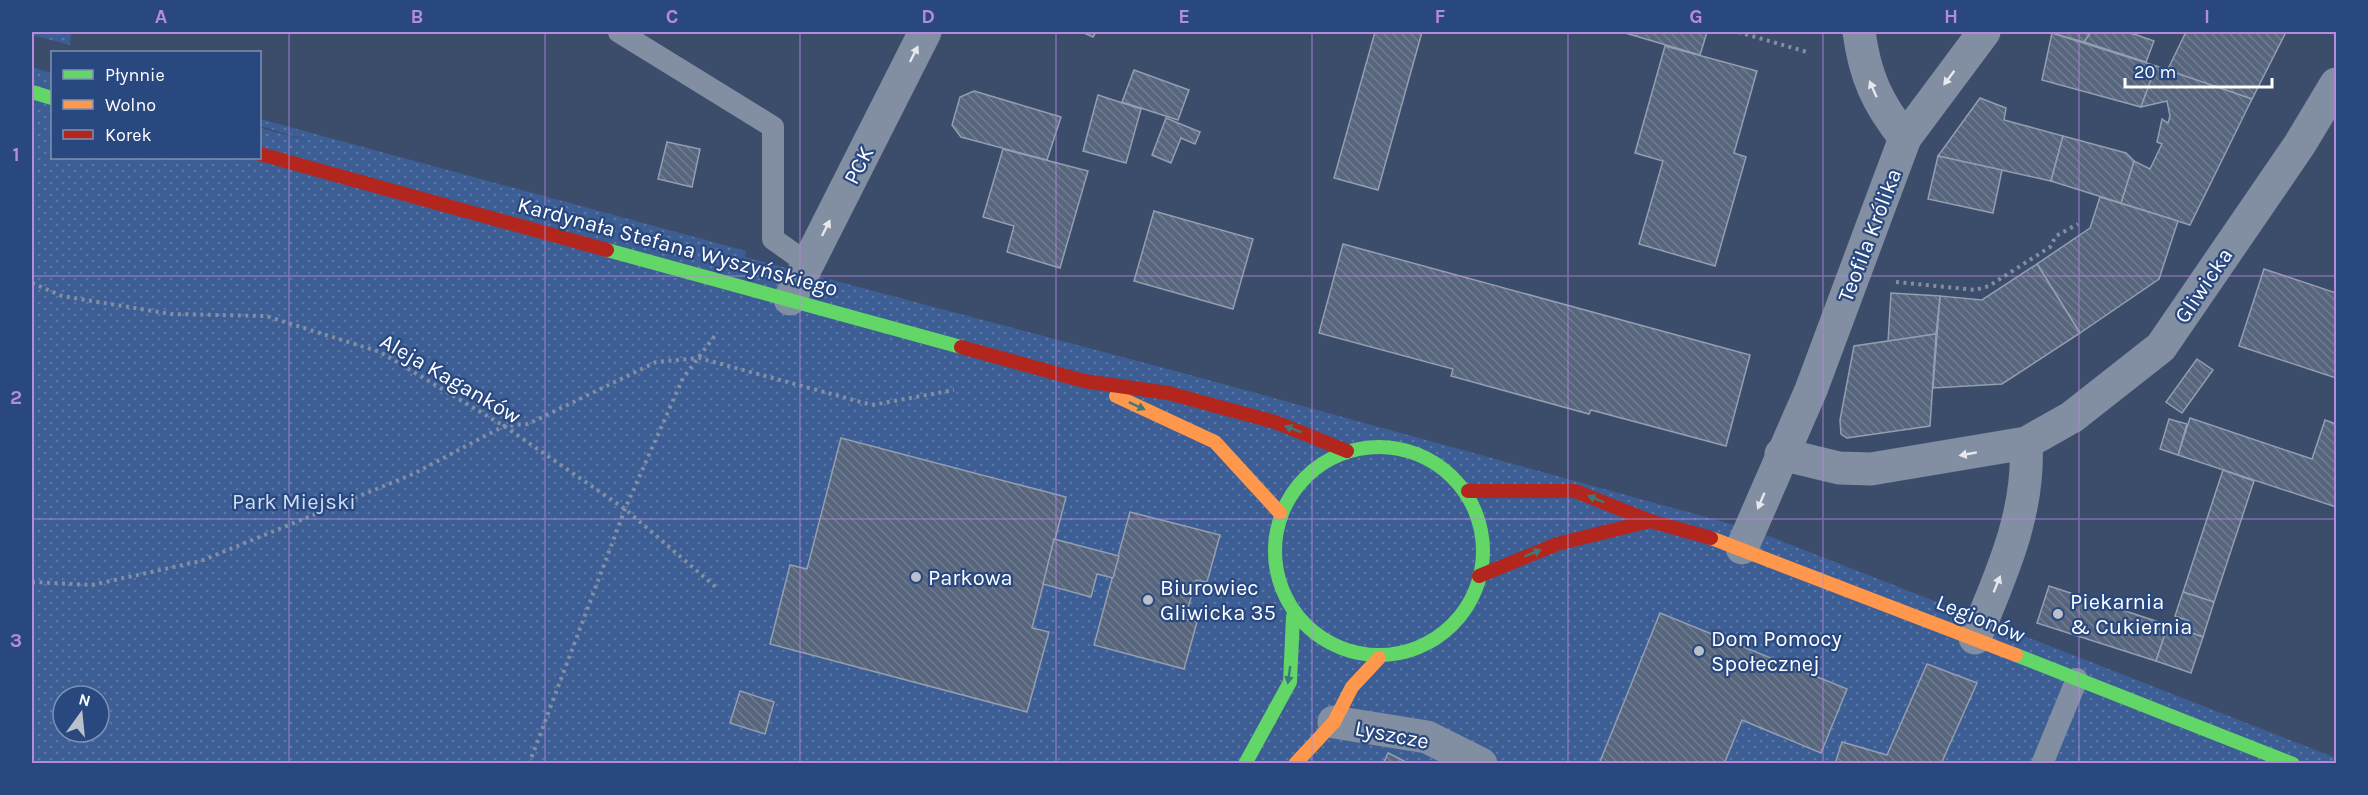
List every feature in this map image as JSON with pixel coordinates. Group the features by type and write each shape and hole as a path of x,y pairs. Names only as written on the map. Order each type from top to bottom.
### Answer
{"street":[{"name":"PCK","path":"790,299 925,32"},
{"path":"1859,32 1862,57 1871,87 1884,112 1905,138"},
{"name":"Teofila Królika","path":"1742,548 1781,454 1811,390 1905,138 1984,32"},
{"name":"Gliwicka","path":"1781,454 1839,468 1871,469 2026,443 2072,417 2161,347 2300,144 2337,84"},
{"path":"32,92 51,98"},
{"name":"Kardynała Stefana Wyszyńskiego","path":"261,154 1084,381 1178,396 1275,422 1347,451"},
{"name":"Kardynała Stefana Wyszyńskiego","path":"1084,381 1215,442 1280,513"},
{"path":"1974,638 2018,527 2025,497 2026,443"},
{"path":"1398,448 1439,464 1468,491 1482,522 1479,576 1465,610 1443,635 1412,651 1379,658 1333,645 1293,617 1282,595 1273,555 1280,513 1306,473 1347,451 1398,448"},
{"name":"Legionów","path":"1468,491 1575,490 1650,521 1742,548 2293,764"},
{"path":"1479,576 1557,544 1650,521"},
{"path":"1245,764 1290,682 1293,617"},
{"path":"1295,764 1334,722 1352,687 1379,658"},
{"name":"Lyszcze","path":"1334,722 1427,737 1481,764"}],"lane":[{"path":"618,32 773,127 773,239 808,264"},
{"path":"2042,764 2077,679"}],"path":[{"path":"1738,32 1807,52"},
{"path":"1892,282 1975,290 1989,286 2050,248 2056,236 2078,224"},
{"name":"Aleja Kaganków","path":"32,283 62,296 171,314 266,316 380,352 504,426 625,509 718,589"},
{"path":"529,764 625,509 683,378 717,333"},
{"path":"32,582 92,585 201,561 413,474 504,426 528,424 656,362 699,358 872,405 953,392 984,353"}],"green space":[{"path":"32,32 71,32 70,45 32,35"},
{"name":"Park Miejski","path":"32,67 51,73 51,159 261,159 261,128 311,141 261,126 261,119 746,251 745,257 1179,372 1753,530 2336,758 2336,763 32,763"}],"building":[{"path":"1082,32 1096,32 1093,37"},
{"path":"1375,32 1422,32 1378,190 1334,178"},
{"path":"1622,32 1707,32 1700,55"},
{"path":"2047,32 2091,32 2084,42"},
{"path":"2091,32 2128,32 2154,41 2146,62 2084,42"},
{"path":"2186,32 2286,32 2252,99 2167,71"},
{"path":"2052,33 2156,66 2141,107 2042,80"},
{"path":"1665,46 1757,71 1734,153 1746,157 1715,266 1639,244 1663,161 1635,153"},
{"path":"2156,66 2252,99 2190,225 2121,203 2134,161 2150,169 2162,144 2157,142 2162,119 2168,123 2170,116 2167,101 2141,107"},
{"path":"1134,70 1189,90 1178,120 1122,102"},
{"path":"974,91 1061,117 1047,160 961,137 952,125 960,97"},
{"path":"1098,95 1141,109 1126,163 1083,151"},
{"path":"1980,98 2006,108 2004,120 2063,136 2051,181 1938,156"},
{"path":"1166,118 1200,132 1195,144 1181,138 1171,163 1152,155"},
{"path":"2063,136 2126,153 2134,161 2121,203 2051,181"},
{"path":"667,142 700,149 692,187 658,179"},
{"path":"1003,149 1088,171 1060,268 1007,252 1014,226 983,217"},
{"path":"1938,156 2002,170 1993,213 1928,199"},
{"path":"2100,197 2178,221 2159,279 2080,333 2037,264 2090,228"},
{"path":"1154,211 1253,239 1233,309 1134,281"},
{"path":"1343,244 1750,355 1726,446 1591,410 1589,414 1451,376 1453,369 1319,333"},
{"path":"2037,264 2080,333 2002,384 1933,388 1940,296 1982,300"},
{"path":"2264,269 2336,293 2336,378 2239,346"},
{"path":"1891,293 1940,296 1936,334 1888,342"},
{"path":"1936,334 1930,426 1847,438 1841,434 1840,420 1854,346"},
{"path":"2197,359 2213,370 2182,413 2166,402"},
{"path":"2190,418 2312,459 2325,420 2336,424 2336,507 2178,455"},
{"path":"2169,419 2187,424 2178,455 2160,449"},
{"name":"Parkowa","path":"841,438 1066,497 1032,628 1049,632 1027,712 770,644 790,565 807,569"},
{"path":"2223,470 2254,481 2214,602 2183,592"},
{"name":"Biurowiec Gliwicka 35","path":"1130,512 1220,535 1207,582 1196,580 1185,619 1197,622 1184,669 1094,645"},
{"path":"1054,539 1119,556 1113,578 1097,574 1091,597 1043,584"},
{"path":"2049,586 2168,625 2156,661 2037,623"},
{"path":"2183,592 2214,602 2203,637 2186,631 2189,621 2175,616"},
{"name":"Dom Pomocy Społecznej","path":"1660,613 1847,689 1821,753 1742,720 1724,764 1599,764"},
{"path":"2168,625 2203,637 2191,673 2156,661"},
{"path":"1927,664 1977,683 1941,764 1835,764 1842,742 1887,755"},
{"path":"740,691 774,702 765,734 730,723"},
{"path":"1388,753 1410,764 1383,764"}],"traffic: fast":[{"path":"32,92 51,98"},
{"path":"607,250 961,347"},
{"path":"1369,447 1389,447 1419,454 1437,464 1453,477 1466,493 1476,511 1483,551 1476,591 1466,609 1453,625 1437,638 1419,648 1389,655 1369,655 1339,648 1313,632 1298,617 1282,591 1275,561 1275,541 1282,511 1298,485 1313,470 1339,454 1369,447"},
{"path":"1245,764 1290,682 1293,617"},
{"path":"2016,655 2293,764"}],"traffic: slow":[{"path":"1116,396 1215,442 1280,513"},
{"path":"1711,538 2016,655"},
{"path":"1295,764 1334,722 1352,687 1379,658"}],"traffic: jam":[{"path":"261,154 607,250"},
{"path":"961,347 1084,381 1168,393 1275,422 1347,451"},
{"path":"1468,491 1575,491 1650,521 1711,538"},
{"path":"1479,576 1557,544 1650,521"}],"place":[{"name":"Parkowa","path":"916,577"},
{"name":"Biurowiec Gliwicka 35","path":"1148,600"},
{"name":"Piekarnia & Cukiernia","path":"2058,614"},
{"name":"Dom Pomocy Społecznej","path":"1699,651"}]}
